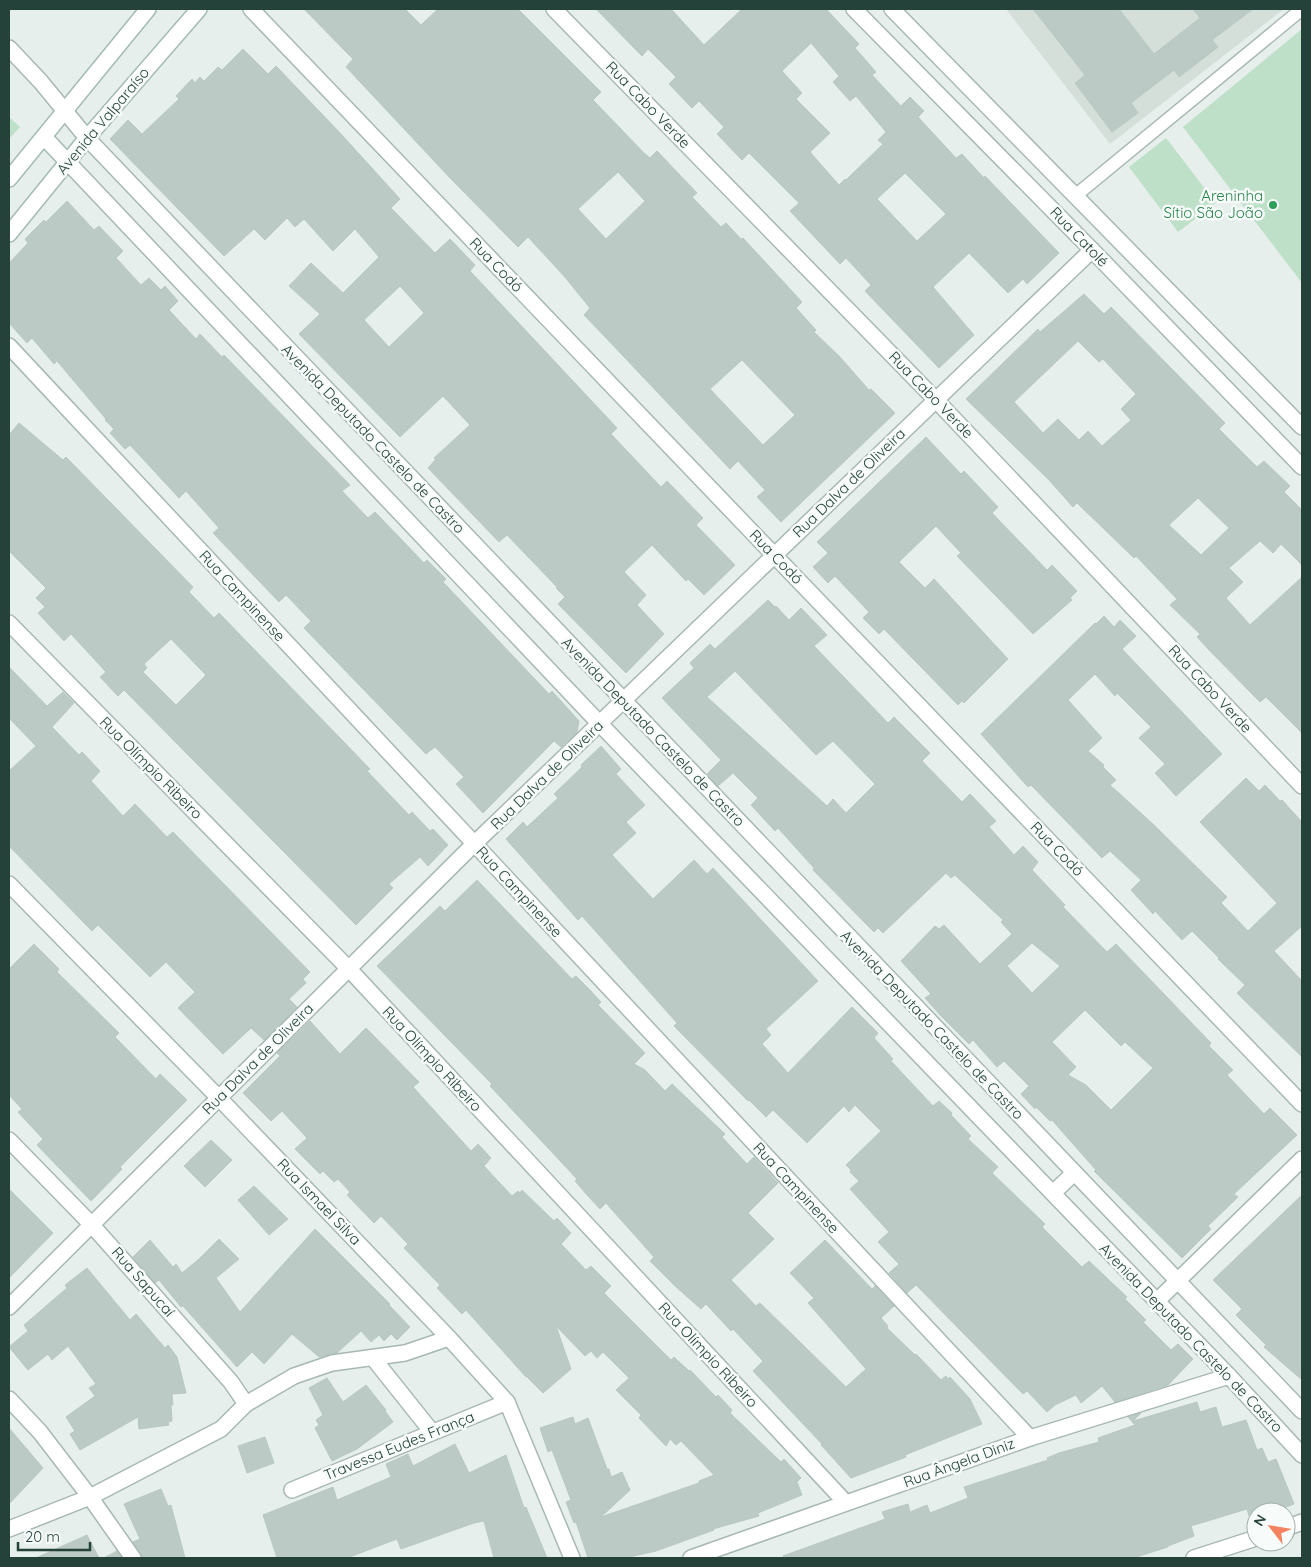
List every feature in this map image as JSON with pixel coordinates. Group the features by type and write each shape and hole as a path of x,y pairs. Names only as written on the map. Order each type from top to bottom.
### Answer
{"street":[{"path":"9,179 148,9"},
{"name":"Avenida Valparaíso","path":"9,234 87,138 199,9"},
{"name":"Rua Codó","path":"251,9 1302,1104"},
{"name":"Rua Cabo Verde","path":"554,9 936,400 1302,786"},
{"name":"Rua Catolé","path":"854,9 1092,250 1302,468"},
{"name":"Rua Catolé","path":"892,9 1302,427"},
{"name":"Avenida Deputado Castelo de Castro","path":"9,48 87,138 1302,1411"},
{"name":"Avenida Deputado Castelo de Castro","path":"44,137 600,724 1157,1300 1302,1455"},
{"name":"Rua Dalva de Oliveira","path":"9,1307 474,844 1092,250"},
{"name":"Rua Campinense","path":"9,346 1030,1438"},
{"name":"Rua Olímpio Ribeiro","path":"9,623 349,969 846,1503"},
{"name":"Rua Ismael Silva","path":"9,884 219,1098 449,1338 507,1402 572,1558"},
{"name":"Rua Sapucaí","path":"9,1140 91,1224 231,1382 246,1404"},
{"path":"1157,1300 1302,1159"},
{"path":"1052,1193 1074,1173"},
{"path":"9,1529 90,1497 221,1428 246,1404 294,1376 332,1363 405,1353 449,1338"},
{"path":"373,1358 432,1432"},
{"name":"Rua Ângela Diniz","path":"691,1558 1030,1438 1229,1376"},
{"path":"9,1399 40,1432 90,1497 133,1558"},
{"name":"Travessa Eudes França","path":"292,1490 507,1402"},
{"path":"1194,1558 1246,1541"}],"lane":[{"path":"1075,196 1302,9"}],"shaded area":[{"path":"1006,9 1284,9 1110,144"}],"green space":[{"name":"Areninha Sítio São João","path":"1302,29 1302,283 1183,127"},
{"path":"9,117 20,127 9,139"},
{"path":"1166,138 1216,203 1178,232 1129,167"}],"building":[{"path":"304,9 405,9 421,25 438,9 518,9 601,92 593,100 644,153 650,158 657,151 697,193 692,197 721,227 726,223 741,239 743,238 802,302 796,308 816,330 814,332 839,356 869,390 871,389 895,413 781,522 757,497 765,490 738,461 730,469 584,315 590,308 528,237 518,247 346,67 353,59","holes":["618,172 645,201 606,239 578,209","742,360 795,415 763,445 710,389"]},
{"path":"596,9 671,9 704,45 742,9 826,9 859,44 855,48 876,72 872,75 901,106 910,97 924,111 918,117 956,158 962,154 1059,253 1027,284 1023,279 1008,293 969,253 933,287 974,335 939,368 865,291 871,285 846,258 840,264 790,211 799,203 749,153 742,160 717,134 724,127 699,101 692,108 669,84 676,77 648,49 642,56","holes":["811,43 839,76 833,82 850,101 856,96 886,132 878,140 883,144 839,185 810,152 830,133 796,99 802,93 782,71","905,173 946,214 917,241 877,199"]},
{"path":"1033,9 1119,9 1154,54 1200,18 1193,9 1253,9 1212,40 1218,47 1179,77 1174,70 1131,103 1138,113 1112,132 1075,83 1085,75"},
{"path":"243,49 268,74 276,66 400,199 391,208 435,253 450,239 475,265 470,271 617,428 611,434 661,487 667,481 703,518 696,525 735,565 704,595 688,579 686,581 652,545 624,572 646,595 637,605 664,634 626,673 558,604 565,597 507,535 499,542 428,468 436,459 434,458 470,425 443,396 400,437 299,334 320,314 289,286 311,263 343,293 379,257 355,229 333,251 304,219 295,227 287,218 265,240 254,229 224,256 110,139 128,120 142,134 179,99 176,96 192,79 195,83 200,77 204,81 218,67 222,70","holes":["400,286 424,313 389,347 364,320"]},
{"path":"67,201 94,230 99,226 123,251 116,258 141,285 149,278 161,290 165,286 178,301 169,310 196,339 200,334 222,357 224,355 350,485 342,491 368,518 375,512 424,563 427,560 446,579 443,582 549,694 552,691 579,721 577,732 561,747 554,741 483,813 456,784 464,777 435,747 426,754 304,628 311,621 286,595 279,602 213,533 219,528 186,491 179,498 130,445 125,449 110,433 114,429 57,361 54,364 32,338 27,343 9,323 9,263 28,243 25,239"},
{"path":"1084,294 1104,314 1111,307 1225,423 1219,429 1257,467 1264,461 1290,486 1284,492 1302,510 1302,565 1281,544 1273,553 1260,541 1229,568 1243,582 1226,598 1250,625 1302,577 1302,733 1266,697 1260,702 1208,649 1197,637 1200,634 1170,605 1177,599 1136,556 1134,558 1077,503 1073,507 1049,480 966,399 1038,329 1040,332","holes":["1078,341 1099,362 1103,359 1136,394 1121,409 1131,420 1102,446 1088,431 1079,440 1058,419 1043,433 1014,402","1198,498 1229,528 1201,555 1169,525"]},
{"path":"19,423 63,460 66,457 193,587 189,592 214,618 219,613 370,769 367,771 409,815 412,812 430,831 433,829 448,845 428,866 420,857 389,884 393,888 356,925 124,690 118,696 100,677 106,672 71,634 64,641 38,613 45,607 36,598 46,588 9,551 9,435","holes":["171,639 206,675 176,705 143,672 147,668 144,664"]},
{"path":"926,437 961,474 964,471 998,507 992,513 1047,570 1052,565 1077,591 1070,598 1072,600 1033,634 957,556 961,553 936,526 899,562 925,588 934,579 1008,659 964,703 962,701 958,705 884,629 879,634 863,618 869,612 835,576 828,583 813,567 828,553 817,542"},
{"path":"768,600 789,620 801,608 827,635 814,646 888,723 894,717 930,753 922,761 962,802 970,794 996,821 989,827 1014,855 1023,846 1038,862 1032,870 1065,905 1063,907 1107,952 1116,944 1211,1043 1209,1046 1233,1070 1227,1075 1264,1114 1270,1108 1297,1135 1234,1194 1238,1197 1208,1226 1211,1229 1182,1258 1094,1171 1096,1170 1052,1120 1050,1121 1036,1107 1035,1109 1021,1094 1029,1086 1004,1061 997,1067 973,1040 969,1044 942,1017 925,998 931,994 901,961 935,926 939,929 944,925 980,964 1012,934 1001,922 1003,920 955,875 951,878 946,873 883,933 878,928 874,932 813,870 814,868 778,828 775,831 751,805 758,798 733,773 718,786 707,774 721,760 662,698 694,668 690,663 710,644 715,649","holes":["735,671 816,755 833,741 875,784 846,813 833,799 827,806 707,697","1032,943 1060,966 1032,993 1007,966","1085,1010 1121,1046 1125,1042 1153,1068 1111,1110 1086,1085 1068,1075 1076,1067 1052,1042"]},
{"path":"1104,616 1114,627 1120,620 1136,636 1122,649 1222,754 1176,796 1155,773 1165,764 1139,738 1151,727 1117,693 1115,696 1095,674 1068,700 1102,738 1088,751 1104,765 1103,767 1116,780 1110,785 1154,825 1227,897 1221,903 1248,931 1277,903 1200,822 1246,778 1259,791 1265,785 1302,822 1302,926 1274,951 1302,981 1302,1057 1237,993 1245,985 1219,958 1192,931 1182,940 1155,911 1153,914 1131,890 1141,880 1110,851 1102,858 1031,785 1028,787 981,734"},
{"path":"9,667 47,706 63,692 74,703 52,727 79,755 82,752 100,771 91,781 123,816 135,804 167,837 173,832 310,972 303,979 306,983 289,999 297,1007 264,1040 251,1028 223,1054 178,1008 195,992 166,962 150,977 98,925 92,931 9,846 9,771 36,746 9,718"},
{"path":"601,746 621,769 616,774 645,805 626,822 636,833 612,855 653,899 694,860 707,874 713,868 818,981 766,1029 771,1035 762,1044 788,1073 852,1007 878,1033 874,1038 893,1059 891,1061 933,1106 939,1101 952,1113 951,1115 971,1136 968,1139 998,1167 992,1173 1045,1224 1042,1227 1082,1267 1089,1261 1127,1297 1125,1299 1146,1320 1143,1322 1171,1350 1178,1344 1193,1359 1168,1385 1115,1402 1102,1386 1081,1403 1076,1395 1055,1405 1047,1412 1027,1391 1023,1394 916,1285 907,1293 889,1273 899,1264 878,1242 889,1232 850,1189 859,1181 846,1165 881,1131 855,1105 849,1112 844,1106 807,1143 773,1110 766,1117 674,1026 677,1023 582,916 578,920 506,839 523,822 527,827 558,798 554,794"},
{"path":"477,880 572,979 576,976 588,988 601,1002 598,1005 645,1053 634,1064 645,1070 665,1091 672,1084 725,1134 722,1137 747,1164 754,1157 778,1183 748,1213 774,1239 731,1280 756,1306 760,1303 846,1387 866,1369 808,1303 814,1298 790,1273 825,1240 872,1289 875,1286 894,1306 881,1318 888,1326 887,1328 941,1380 946,1376 948,1379 950,1377 970,1399 982,1424 905,1455 906,1457 851,1478 822,1444 753,1371 763,1361 706,1304 701,1309 650,1261 654,1257 606,1203 600,1209 587,1195 575,1181 577,1179 490,1086 492,1084 377,966 440,906 445,911"},
{"path":"34,944 59,969 57,972 119,1033 115,1037 156,1079 160,1074 187,1100 120,1167 122,1169 91,1201 37,1145 43,1139 18,1112 22,1109 9,1095 9,969"},
{"path":"310,1021 340,1054 366,1028 419,1082 413,1087 471,1151 478,1144 491,1158 484,1166 512,1196 518,1191 520,1193 522,1190 554,1221 557,1218 571,1233 561,1244 586,1270 591,1266 611,1286 604,1293 671,1360 674,1357 690,1370 716,1397 718,1395 732,1410 730,1413 781,1462 784,1459 801,1478 797,1482 802,1495 758,1513 759,1516 713,1529 656,1551 625,1558 588,1558 576,1522 574,1523 566,1502 571,1500 552,1450 548,1452 540,1428 573,1417 575,1424 588,1418 611,1477 622,1472 630,1490 601,1517 699,1483 699,1481 714,1475 681,1441 676,1445 670,1439 666,1446 639,1418 641,1415 616,1390 629,1378 603,1352 597,1358 591,1351 585,1356 556,1326 571,1369 543,1393 526,1377 466,1310 462,1314 437,1288 440,1285 404,1248 408,1244 381,1216 374,1223 347,1195 350,1192 338,1179 334,1182 323,1171 320,1174 295,1149 307,1138 282,1111 271,1121 243,1093 280,1056 277,1053"},
{"path":"211,1140 232,1160 205,1187 184,1166"},
{"path":"254,1186 288,1219 269,1235 238,1200"},
{"path":"9,1189 53,1233 9,1278"},
{"path":"1302,1195 1302,1380 1264,1347 1266,1345 1236,1315 1242,1309 1213,1280"},
{"path":"315,1229 390,1304 410,1327 397,1340 391,1334 384,1341 379,1335 371,1342 361,1331 337,1353 319,1357 292,1334 264,1364 252,1352 237,1367 183,1306 181,1307 159,1280 155,1283 133,1257 150,1240 173,1267 176,1264 182,1273 219,1239 239,1259 216,1278 240,1312"},
{"path":"87,1268 130,1320 136,1314 165,1348 168,1345 177,1357 186,1393 172,1394 172,1421 168,1422 169,1425 139,1429 138,1417 80,1450 70,1434 75,1431 66,1417 95,1396 89,1388 96,1384 68,1346 52,1360 48,1354 28,1370 9,1347 28,1331 24,1325 67,1288 65,1285"},
{"path":"327,1378 343,1402 366,1385 393,1422 357,1449 332,1461 315,1428 319,1425 316,1420 323,1415 309,1388"},
{"path":"1197,1402 1200,1412 1216,1407 1222,1427 1246,1420 1257,1450 1262,1448 1268,1462 1276,1459 1293,1502 1246,1502 1246,1509 1191,1526 1194,1536 1168,1547 1133,1558 784,1558 783,1556 885,1519 882,1512 908,1504 910,1512 927,1505 930,1513 968,1498 964,1487 1048,1460 1047,1458 1059,1453 1099,1442 1098,1438 1135,1425 1128,1417 1141,1413 1133,1421"},
{"path":"9,1428 43,1468 9,1504"},
{"path":"265,1437 274,1463 247,1473 238,1446"},
{"path":"455,1444 469,1473 506,1455 524,1508 526,1507 547,1558 494,1558 484,1521 401,1549 397,1539 347,1558 277,1558 263,1515 333,1487 337,1500 391,1477 386,1464 408,1454 413,1466"},
{"path":"161,1489 168,1506 171,1505 185,1558 142,1558 141,1553 133,1542 140,1539 124,1504"},
{"path":"87,1535 99,1558 36,1558"},
{"path":"117,1551 122,1558 104,1558"}],"place":[{"name":"Areninha Sítio São João","path":"1273,205"}]}
